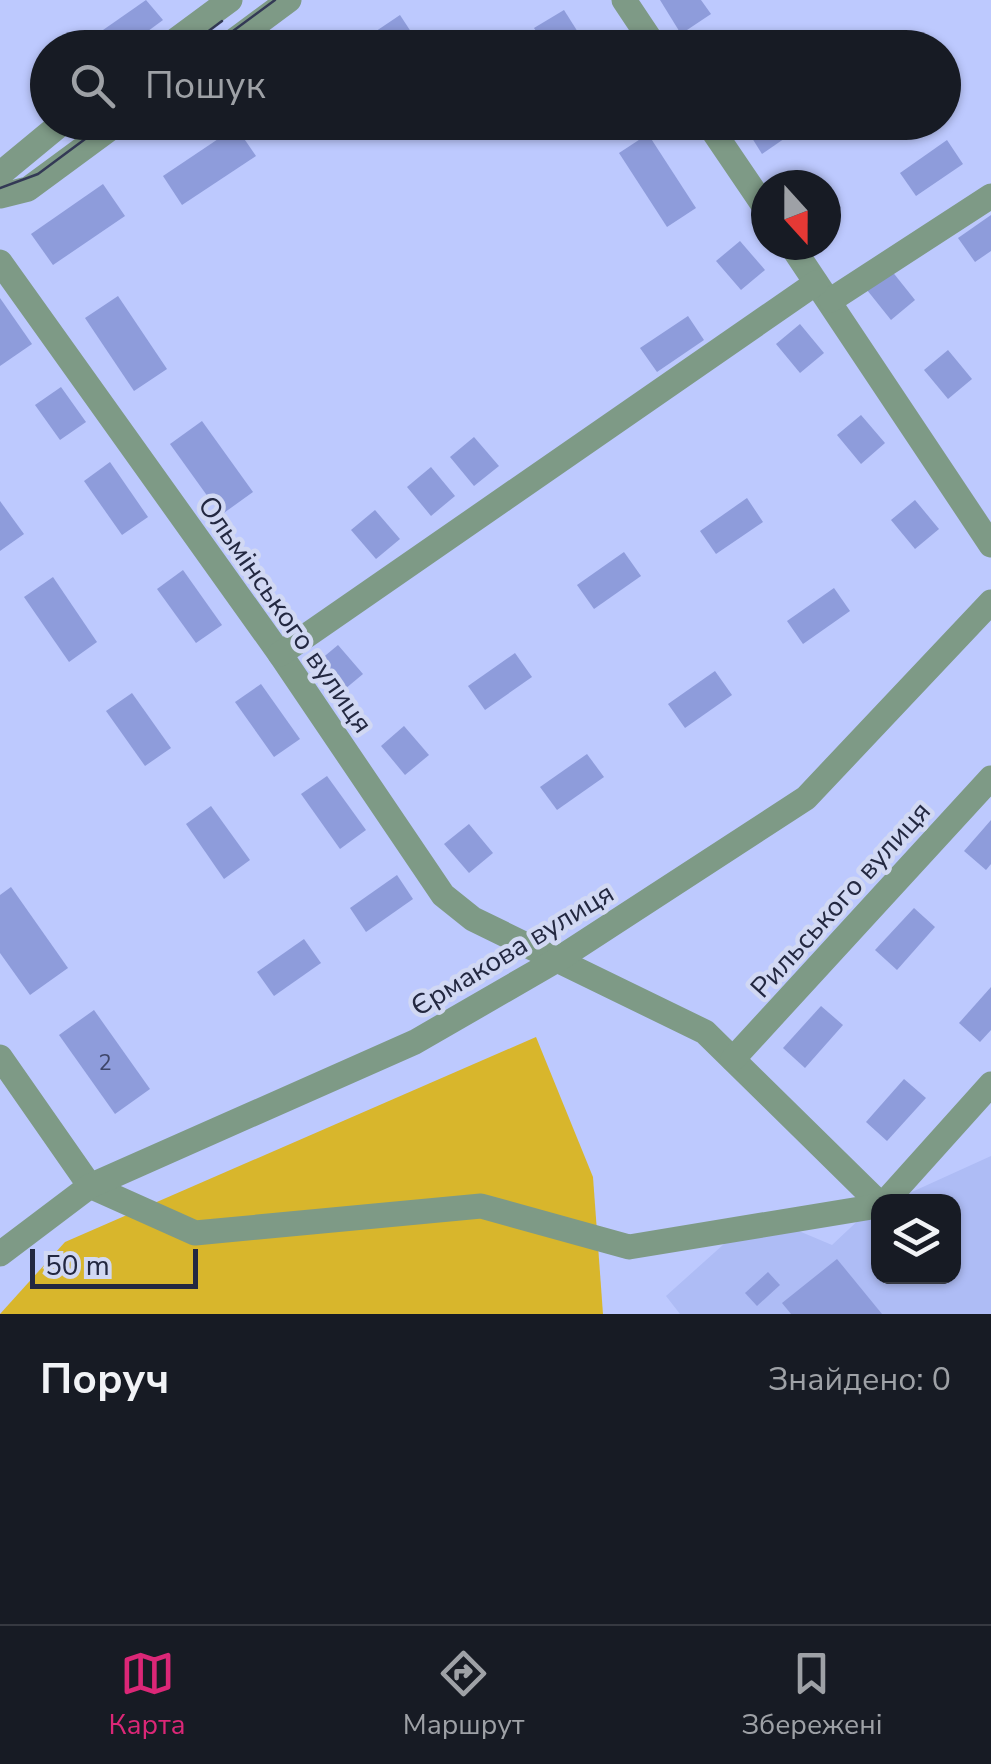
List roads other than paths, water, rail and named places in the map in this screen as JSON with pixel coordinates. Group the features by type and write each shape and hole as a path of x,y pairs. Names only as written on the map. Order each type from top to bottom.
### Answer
{"street":[{"path":"189,30 230,0"},
{"path":"249,30 290,0"},
{"path":"624,0 644,30"},
{"path":"0,174 41,140"},
{"path":"0,196 28,188 95,140"},
{"path":"719,140 751,187"},
{"path":"280,654 824,291 991,196"},
{"path":"802,260 991,545"},
{"name":"Ольмінського вулиця","path":"0,262 280,654 442,896 473,919 705,1032 872,1194"},
{"name":"Єрмакова вулиця","path":"0,1254 90,1186 416,1042 558,960 806,798 991,602"},
{"name":"Рильського вулиця","path":"734,1059 991,778"},
{"path":"0,1057 90,1186 194,1234 481,1206 629,1247 871,1205"},
{"path":"889,1194 991,1084"}],"tram line":[{"path":"234,30 275,0"},
{"path":"210,30 222,21"},
{"path":"0,188 38,174 84,140"}]}
